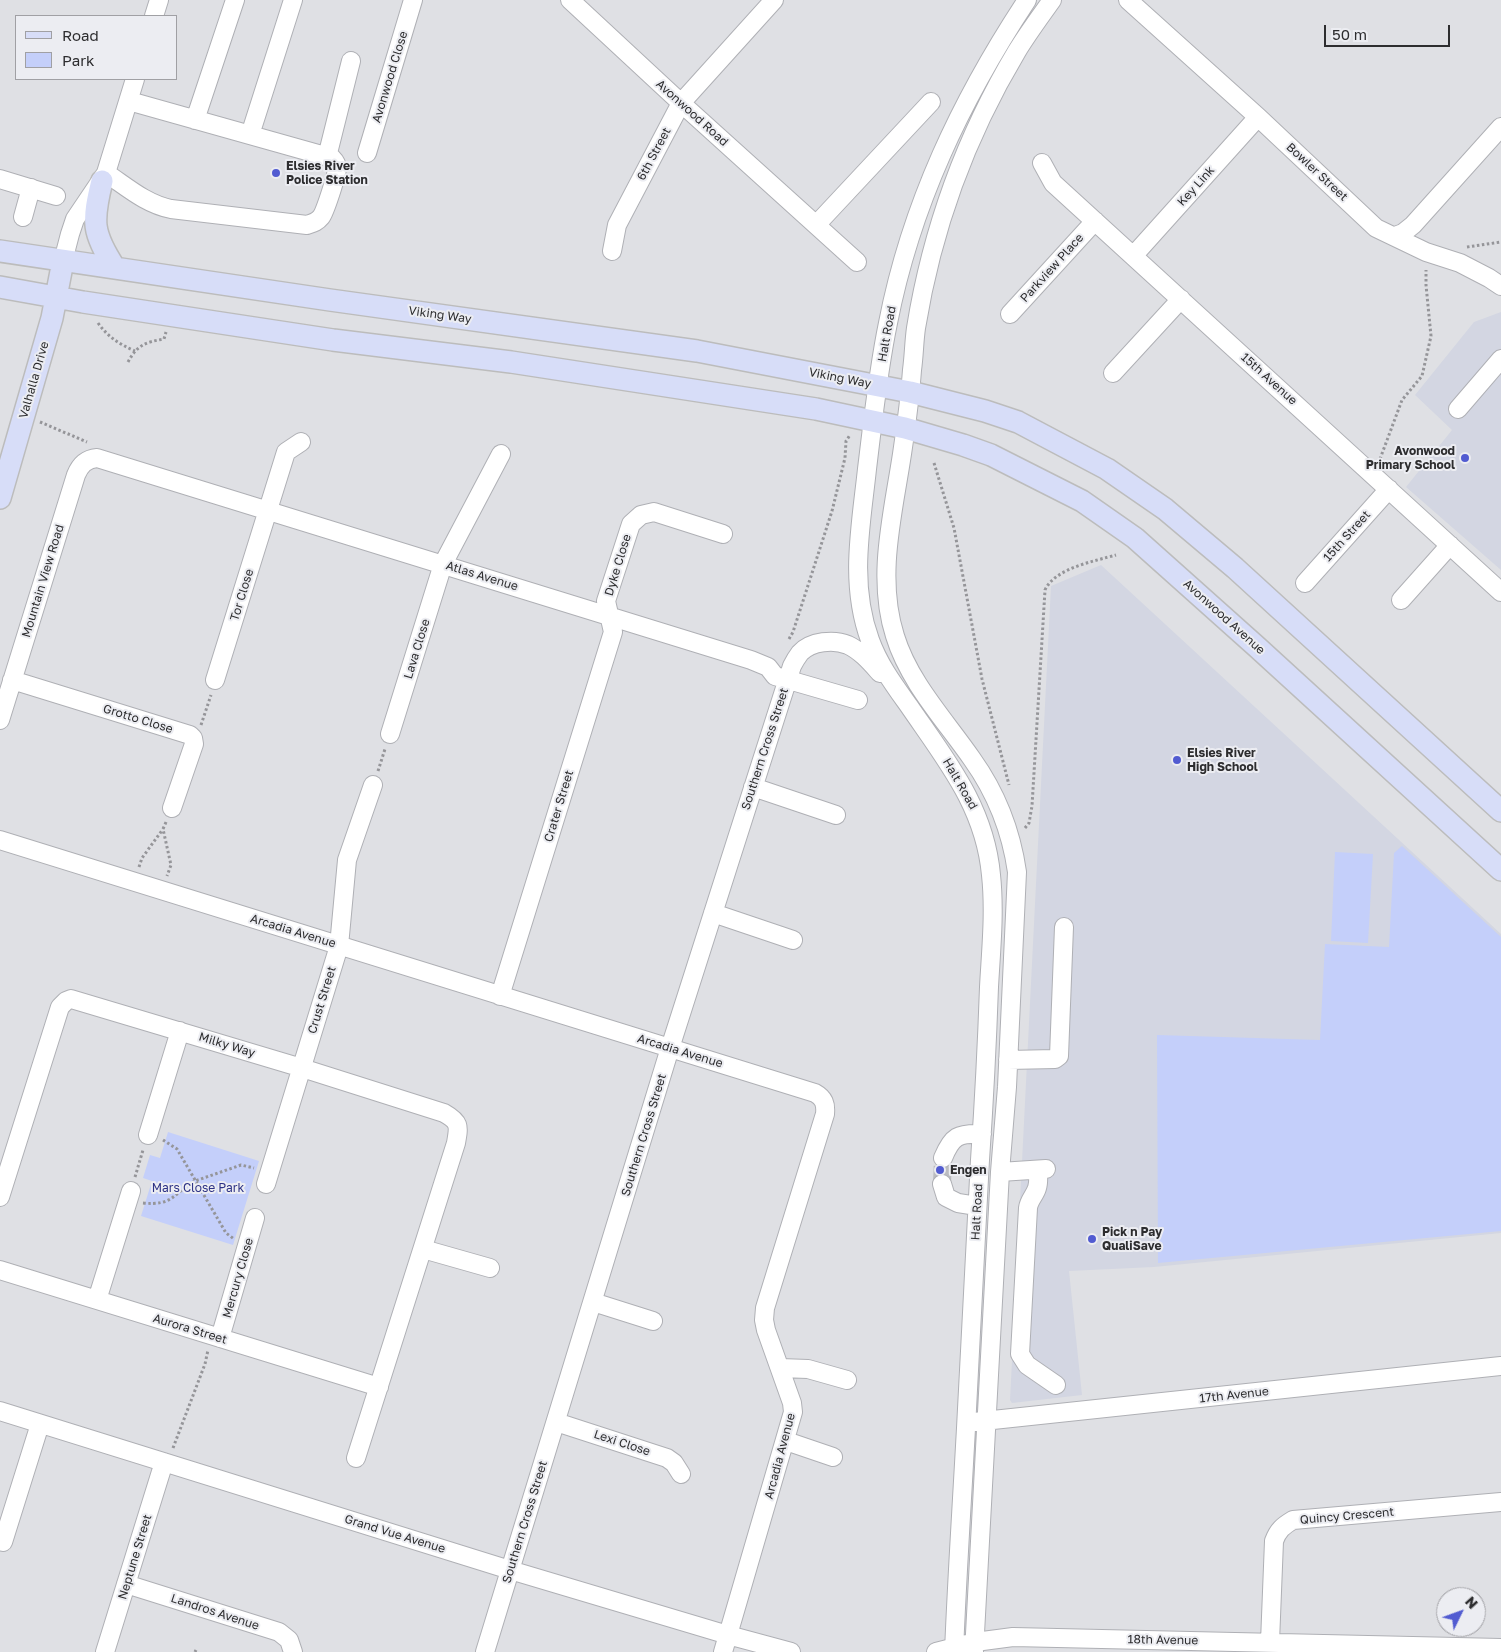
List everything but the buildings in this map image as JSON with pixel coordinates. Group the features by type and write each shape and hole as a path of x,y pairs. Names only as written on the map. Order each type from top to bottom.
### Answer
{"main road":[{"path":"104,177 95,227 101,245 115,268"},
{"name":"Viking Way","path":"0,252 697,351 910,392"},
{"name":"Valhalla Drive","path":"0,498 52,318 63,261"},
{"path":"0,287 333,340 511,362 678,386 816,408 874,421"},
{"path":"910,392 986,411 1018,422 1107,469 1165,509 1242,575 1501,811"},
{"name":"Avonwood Avenue","path":"874,421 906,428 991,455 1082,501 1109,518 1183,579 1501,870"}],"street":[{"path":"154,15 159,0"},
{"path":"195,120 235,0"},
{"path":"250,135 293,0"},
{"name":"Avonwood Close","path":"367,154 413,0"},
{"name":"Avonwood Road","path":"570,0 680,103 857,262"},
{"name":"6th Street","path":"612,251 617,225 680,103 773,0"},
{"name":"Halt Road","path":"954,1650 993,908 991,872 987,846 976,812 965,788 882,668 870,641 862,614 858,585 857,554 878,385 888,323 906,250 920,207 942,151 968,97 998,44 1027,0"},
{"name":"Halt Road","path":"974,1647 1017,872 1014,848 1007,824 997,801 974,761 914,677 898,645 890,619 886,570 906,428 920,305 947,198 985,110 1018,50 1052,0"},
{"name":"Bowler Street","path":"1136,3 1376,228 1426,252 1460,263 1501,286"},
{"path":"327,157 351,61"},
{"path":"63,261 76,219 104,177 135,80"},
{"path":"104,177 160,207 307,225 315,223 321,217 337,169 336,162 332,158 129,101"},
{"path":"816,226 931,102"},
{"name":"Key Link","path":"1134,255 1258,117"},
{"path":"1395,236 1413,225 1501,127"},
{"name":"15th Avenue","path":"1042,162 1053,183 1501,592"},
{"path":"0,179 56,196"},
{"path":"23,217 31,188"},
{"name":"Parkview Place","path":"1010,314 1095,221"},
{"path":"1113,373 1181,299"},
{"path":"1458,409 1501,359"},
{"name":"Tor Close","path":"215,680 286,452 301,442"},
{"name":"Atlas Avenue","path":"98,452 269,510 751,660 768,668 775,676 858,700"},
{"name":"Mountain View Road","path":"0,720 78,469 98,452"},
{"name":"Lava Close","path":"390,734 443,564 502,454"},
{"name":"15th Street","path":"1305,583 1389,489"},
{"name":"Dyke Close","path":"609,616 606,601 628,530 635,519 647,512 654,512 723,534"},
{"path":"1401,600 1450,545"},
{"name":"Crater Street","path":"500,996 613,632 609,616"},
{"name":"Southern Cross Street","path":"484,1652 670,1048 792,666 801,652 818,644 829,642 846,644 869,661 900,694"},
{"name":"Grotto Close","path":"12,680 190,735 193,738 194,744 172,808"},
{"name":"Crust Street","path":"266,1184 339,946 347,860 373,786"},
{"path":"753,787 836,815"},
{"name":"Arcadia Avenue","path":"0,840 815,1093 824,1100 825,1114 765,1308 764,1320 766,1330 793,1408 786,1442 725,1644"},
{"path":"713,913 793,940"},
{"path":"1008,1060 1055,1060 1059,1056 1064,927"},
{"name":"Milky Way","path":"0,1196 62,1003 73,999 302,1068 444,1113 453,1118 458,1124 459,1130 456,1143 356,1458"},
{"path":"148,1135 180,1031"},
{"path":"943,1158 952,1140 964,1134 982,1134"},
{"path":"1000,1172 1042,1170 1037,1190 1030,1200 1028,1208 1020,1354 1027,1365 1056,1385"},
{"path":"942,1184 946,1197 958,1203 977,1206"},
{"path":"97,1300 131,1191"},
{"name":"Mercury Close","path":"215,1337 255,1218"},
{"path":"423,1249 490,1268"},
{"name":"Aurora Street","path":"0,1270 379,1387"},
{"path":"593,1302 653,1322"},
{"name":"17th Avenue","path":"966,1423 1501,1366"},
{"path":"780,1368 808,1369 848,1380"},
{"name":"Grand Vue Avenue","path":"0,1411 510,1570 725,1644 782,1651"},
{"name":"Lexi Close","path":"556,1422 667,1458 674,1463 681,1474"},
{"path":"3,1542 40,1424"},
{"path":"786,1442 833,1456"},
{"name":"Neptune Street","path":"105,1652 164,1462"},
{"name":"Quincy Crescent","path":"1270,1642 1274,1541 1277,1532 1282,1526 1293,1520 1501,1502"},
{"name":"Landros Avenue","path":"126,1584 280,1632 289,1640 293,1652"},
{"name":"18th Avenue","path":"954,1650 974,1647 997,1638 1013,1637 1501,1648"},
{"path":"936,1652 954,1650"}],"path":[{"path":"1464,247 1501,242"},
{"path":"1373,474 1402,400 1422,376 1426,360 1431,336 1426,285 1426,252"},
{"path":"98,323 105,333 120,344 134,350"},
{"path":"128,362 134,350 149,341 164,339 168,329"},
{"path":"37,421 98,452"},
{"path":"768,668 780,654 793,632 832,511 845,458 846,441 852,430"},
{"path":"934,463 954,528 982,679 1010,785"},
{"path":"1026,828 1029,823 1032,806 1045,590 1048,583 1064,572 1085,563 1116,555"},
{"path":"201,727 215,680"},
{"path":"373,786 390,734"},
{"path":"138,870 142,858 164,829 172,808"},
{"path":"164,829 171,866 165,880"},
{"path":"131,1191 148,1135"},
{"path":"168,1142 177,1148 226,1233 231,1238"},
{"path":"145,1204 166,1202 173,1199 188,1184 195,1180 241,1165"},
{"path":"164,1462 175,1444 215,1337"}],"shaded area":[{"name":"Avonwood Primary School","path":"1501,312 1501,570 1406,487 1452,430 1415,395 1474,322"},
{"name":"Elsies River High School","path":"1101,565 1501,934 1501,1233 1154,1267 1069,1271 1082,1395 1012,1403 1010,1400 1051,586"}],"green space":[{"path":"1402,846 1501,937 1501,1231 1158,1263 1157,1035 1320,1040 1325,944 1389,947 1394,853"},
{"path":"1335,852 1373,854 1368,943 1331,941"},
{"name":"Mars Close Park","path":"168,1132 259,1161 233,1245 141,1216 152,1181 143,1178 150,1155 160,1158"}],"tunnel":[{"path":"942,1184 943,1158"}],"place":[{"name":"Elsies River Police Station","path":"276,173"},
{"name":"Avonwood Primary School","path":"1465,458"},
{"name":"Elsies River High School","path":"1177,760"},
{"name":"Engen","path":"940,1170"},
{"name":"Pick n Pay QualiSave","path":"1092,1239"}]}
